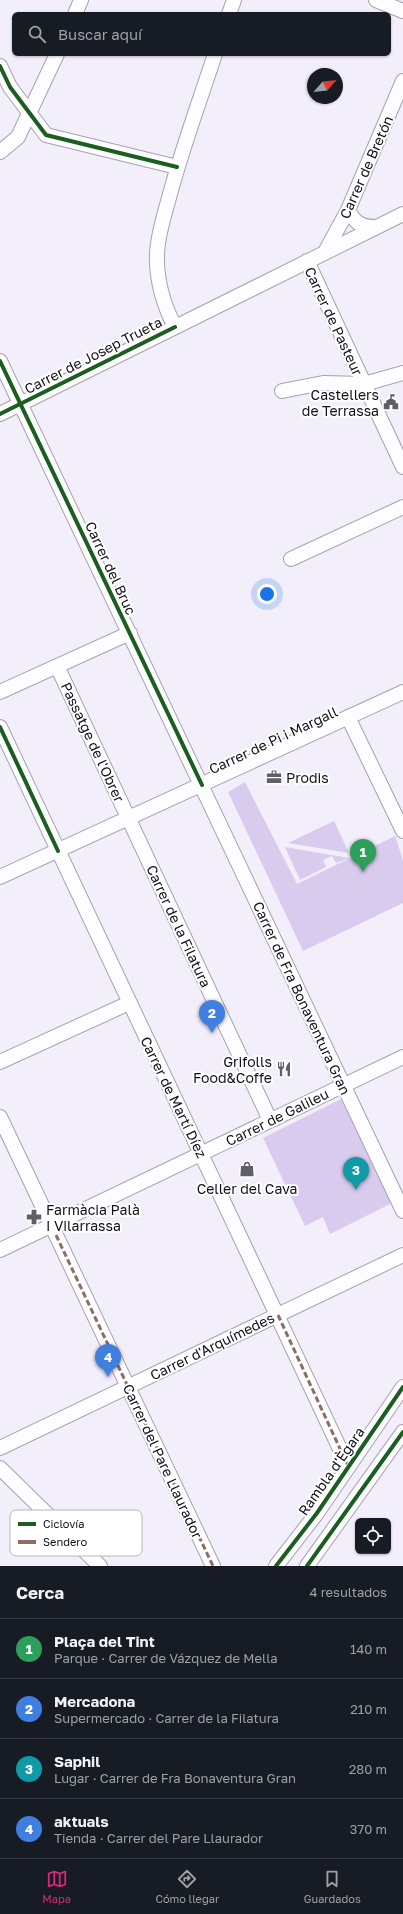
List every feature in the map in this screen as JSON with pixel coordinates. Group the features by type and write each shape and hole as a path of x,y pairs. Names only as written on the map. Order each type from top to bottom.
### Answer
{"street":[{"path":"76,12 81,0"},
{"path":"230,12 234,0"},
{"path":"376,0 403,11"},
{"path":"0,152 18,137 56,56"},
{"path":"174,327 163,300 158,276 157,254 160,232 177,167 214,56"},
{"path":"0,66 10,87 46,135 177,167"},
{"name":"Carrer de Bretón","path":"325,252 348,210 403,81"},
{"path":"348,210 359,224 376,227"},
{"name":"Carrer de Josep Trueta","path":"0,414 403,214"},
{"name":"Carrer de Pasteur","path":"306,261 403,467"},
{"name":"Carrer del Bruc","path":"0,361 202,784"},
{"path":"282,391 323,383 364,384 403,373"},
{"path":"290,559 403,507"},
{"path":"0,692 130,633"},
{"name":"Passatge de l'Obrer","path":"57,666 129,818"},
{"name":"Carrer de Pi i Margall","path":"0,877 403,692"},
{"path":"348,717 403,831"},
{"name":"Carrer de Martí Díez","path":"0,728 129,1003 202,1153 348,1466"},
{"name":"Carrer de Fra Bonaventura Gran","path":"202,784 342,1085 403,1211"},
{"name":"Carrer de la Filatura","path":"129,818 270,1120"},
{"path":"0,1062 129,1003"},
{"name":"Carrer de Galileu","path":"0,1250 403,1057"},
{"name":"Carrer del Pare Llaurador","path":"0,1117 213,1566"},
{"name":"Carrer d'Arquímedes","path":"0,1448 403,1255"},
{"name":"Rambla d'Ègara","path":"279,1565 403,1387"},
{"path":"307,1566 403,1432"},
{"path":"0,1468 43,1510"},
{"path":"90,1556 100,1566"}],"shaded area":[{"path":"245,782 297,884 395,836 403,860 403,903 303,951 228,792"},
{"path":"334,821 349,853 288,843"},
{"path":"285,847 349,858 336,863 332,856 323,860 326,867 300,880"},
{"path":"343,1098 394,1202 330,1234 323,1217 305,1226 263,1138"}],"marked path":[{"path":"56,1235 213,1566"},
{"path":"278,1315 348,1466"}],"cycle path":[{"path":"0,66 10,87 46,135 177,167"},
{"path":"0,414 175,327"},
{"path":"0,361 202,785"},
{"path":"0,727 58,851"},
{"path":"276,1566 317,1513 403,1387"},
{"path":"307,1566 403,1432"}],"place":[{"name":"Castellers de Terrassa","path":"391,402"},
{"name":"Prodis","path":"274,777"},
{"name":"Plaça del Tint","path":"363,872"},
{"name":"Mercadona","path":"212,1033"},
{"name":"Grifolls Food&Coffe","path":"284,1069"},
{"name":"Celler del Cava","path":"247,1169"},
{"name":"Saphil","path":"356,1190"},
{"name":"Farmàcia Palà I Vilarrassa","path":"34,1217"},
{"name":"aktuals","path":"108,1377"}]}
